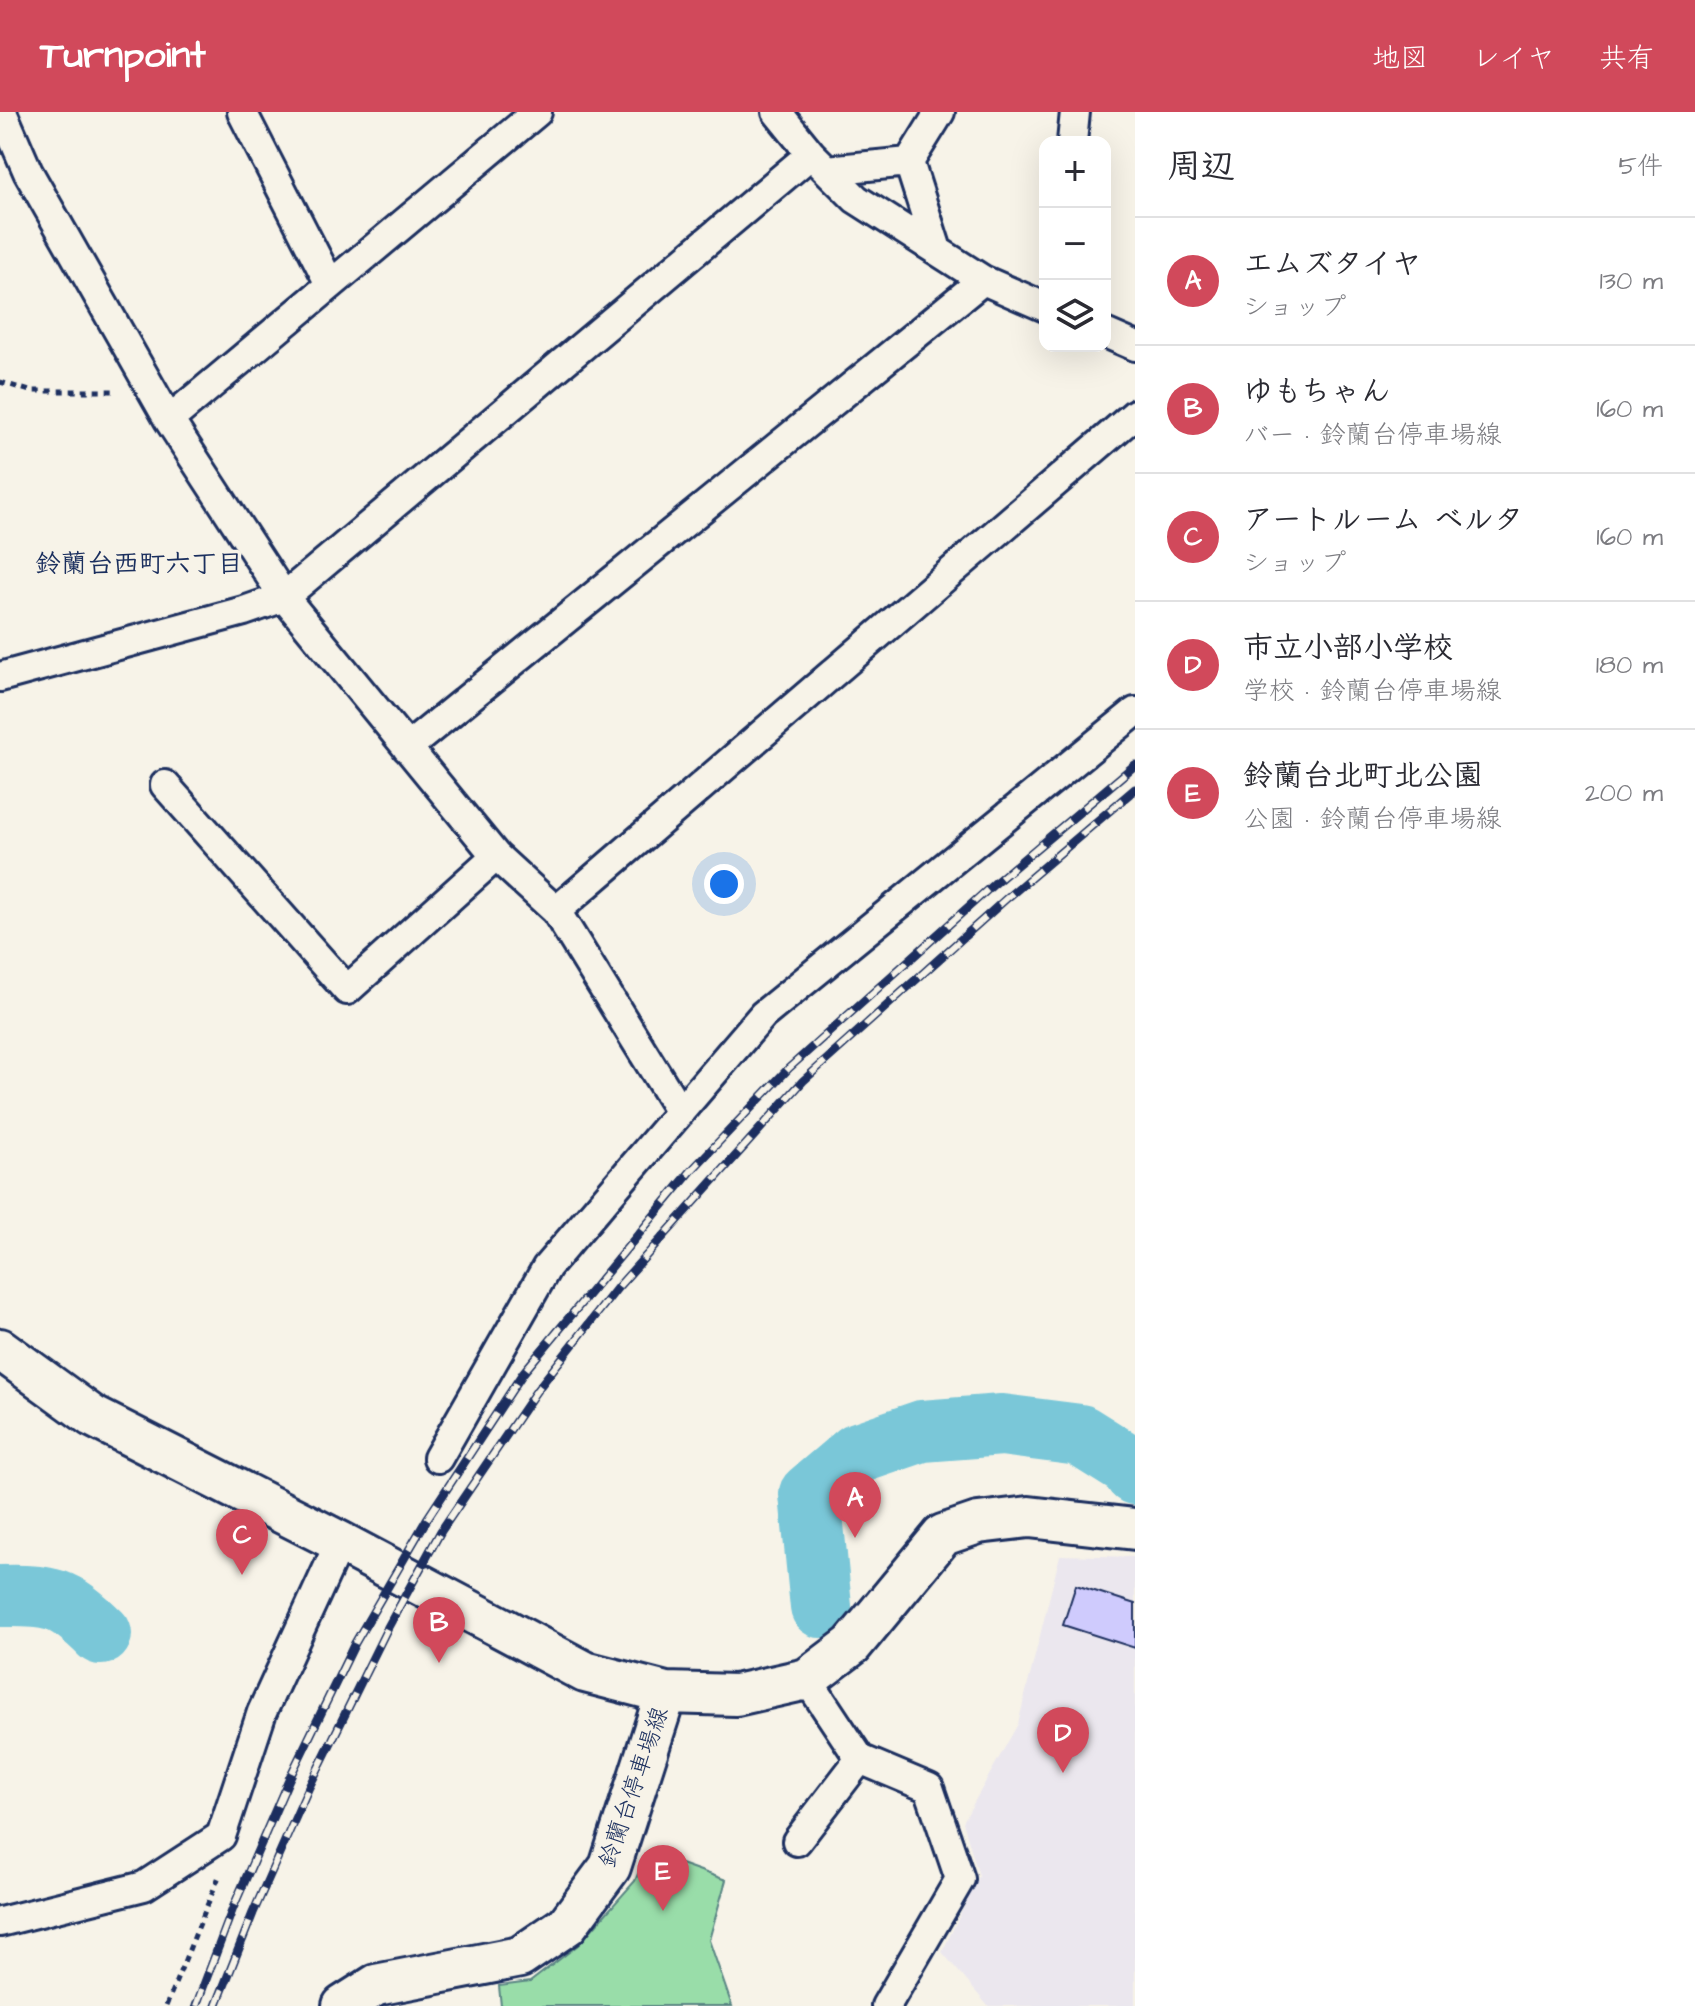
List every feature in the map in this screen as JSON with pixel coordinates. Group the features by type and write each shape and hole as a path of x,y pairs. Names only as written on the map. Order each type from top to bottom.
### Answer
{"main road":[{"path":"0,1349 92,1416 340,1542 585,1672 666,1693"},
{"name":"鈴蘭台停車場線","path":"343,2006 376,1985 520,1957 567,1925 610,1867 666,1693 736,1695 807,1679 852,1645 943,1535 978,1523 1029,1517 1135,1529"}],"street":[{"path":"2,112 28,172 152,391 284,597 496,856 556,911 680,1112"},
{"path":"242,112 330,284"},
{"path":"169,420 537,112"},
{"path":"777,112 819,162 856,199 983,280 1039,304"},
{"path":"937,250 909,162 940,112"},
{"path":"1073,136 1075,112"},
{"path":"0,677 244,611 284,597 819,162 909,162"},
{"path":"407,748 983,280"},
{"path":"1111,336 1135,346"},
{"path":"556,911 1135,414"},
{"path":"438,1458 547,1267 763,1015 1135,712"},
{"path":"165,785 347,990 496,856"},
{"path":"0,1922 144,1886 221,1836 262,1712 340,1542"},
{"path":"807,1679 860,1759 929,1788 960,1879 886,2006"},
{"path":"797,1841 860,1759"}],"path":[{"path":"0,382 30,391 152,391"}],"shaded area":[{"path":"1060,1555 1135,1557 1135,2006 988,2006 942,1952 979,1876 963,1822 1018,1724"}],"green space":[{"path":"647,1852 726,1880 709,1940 732,2006 501,2006 499,1986 530,1982 578,1945 635,1881"}],"building":[{"path":"1076,1585 1135,1604 1135,1648 1063,1625"}],"waterway":[{"path":"821,1607 810,1494 858,1453 922,1431 1002,1425 1080,1435 1131,1467 1135,1474"},
{"path":"0,1596 32,1596 56,1601 77,1612 101,1634"}],"railway":[{"path":"196,2006 233,1908 289,1779 355,1643 427,1519 523,1373 692,1170 789,1068 994,884 1135,765"},
{"path":"216,2006 309,1787 388,1627 441,1531 537,1390 618,1287 803,1081 1007,898 1135,789"}],"place":[{"name":"エムズタイヤ","path":"855,1538"},
{"name":"アートルーム ベルタ","path":"242,1575"},
{"name":"ゆもちゃん","path":"439,1663"},
{"name":"市立小部小学校","path":"1063,1773"},
{"name":"鈴蘭台北町北公園","path":"663,1911"}],"district":[{"name":"鈴蘭台西町六丁目","path":"139,563"}]}
